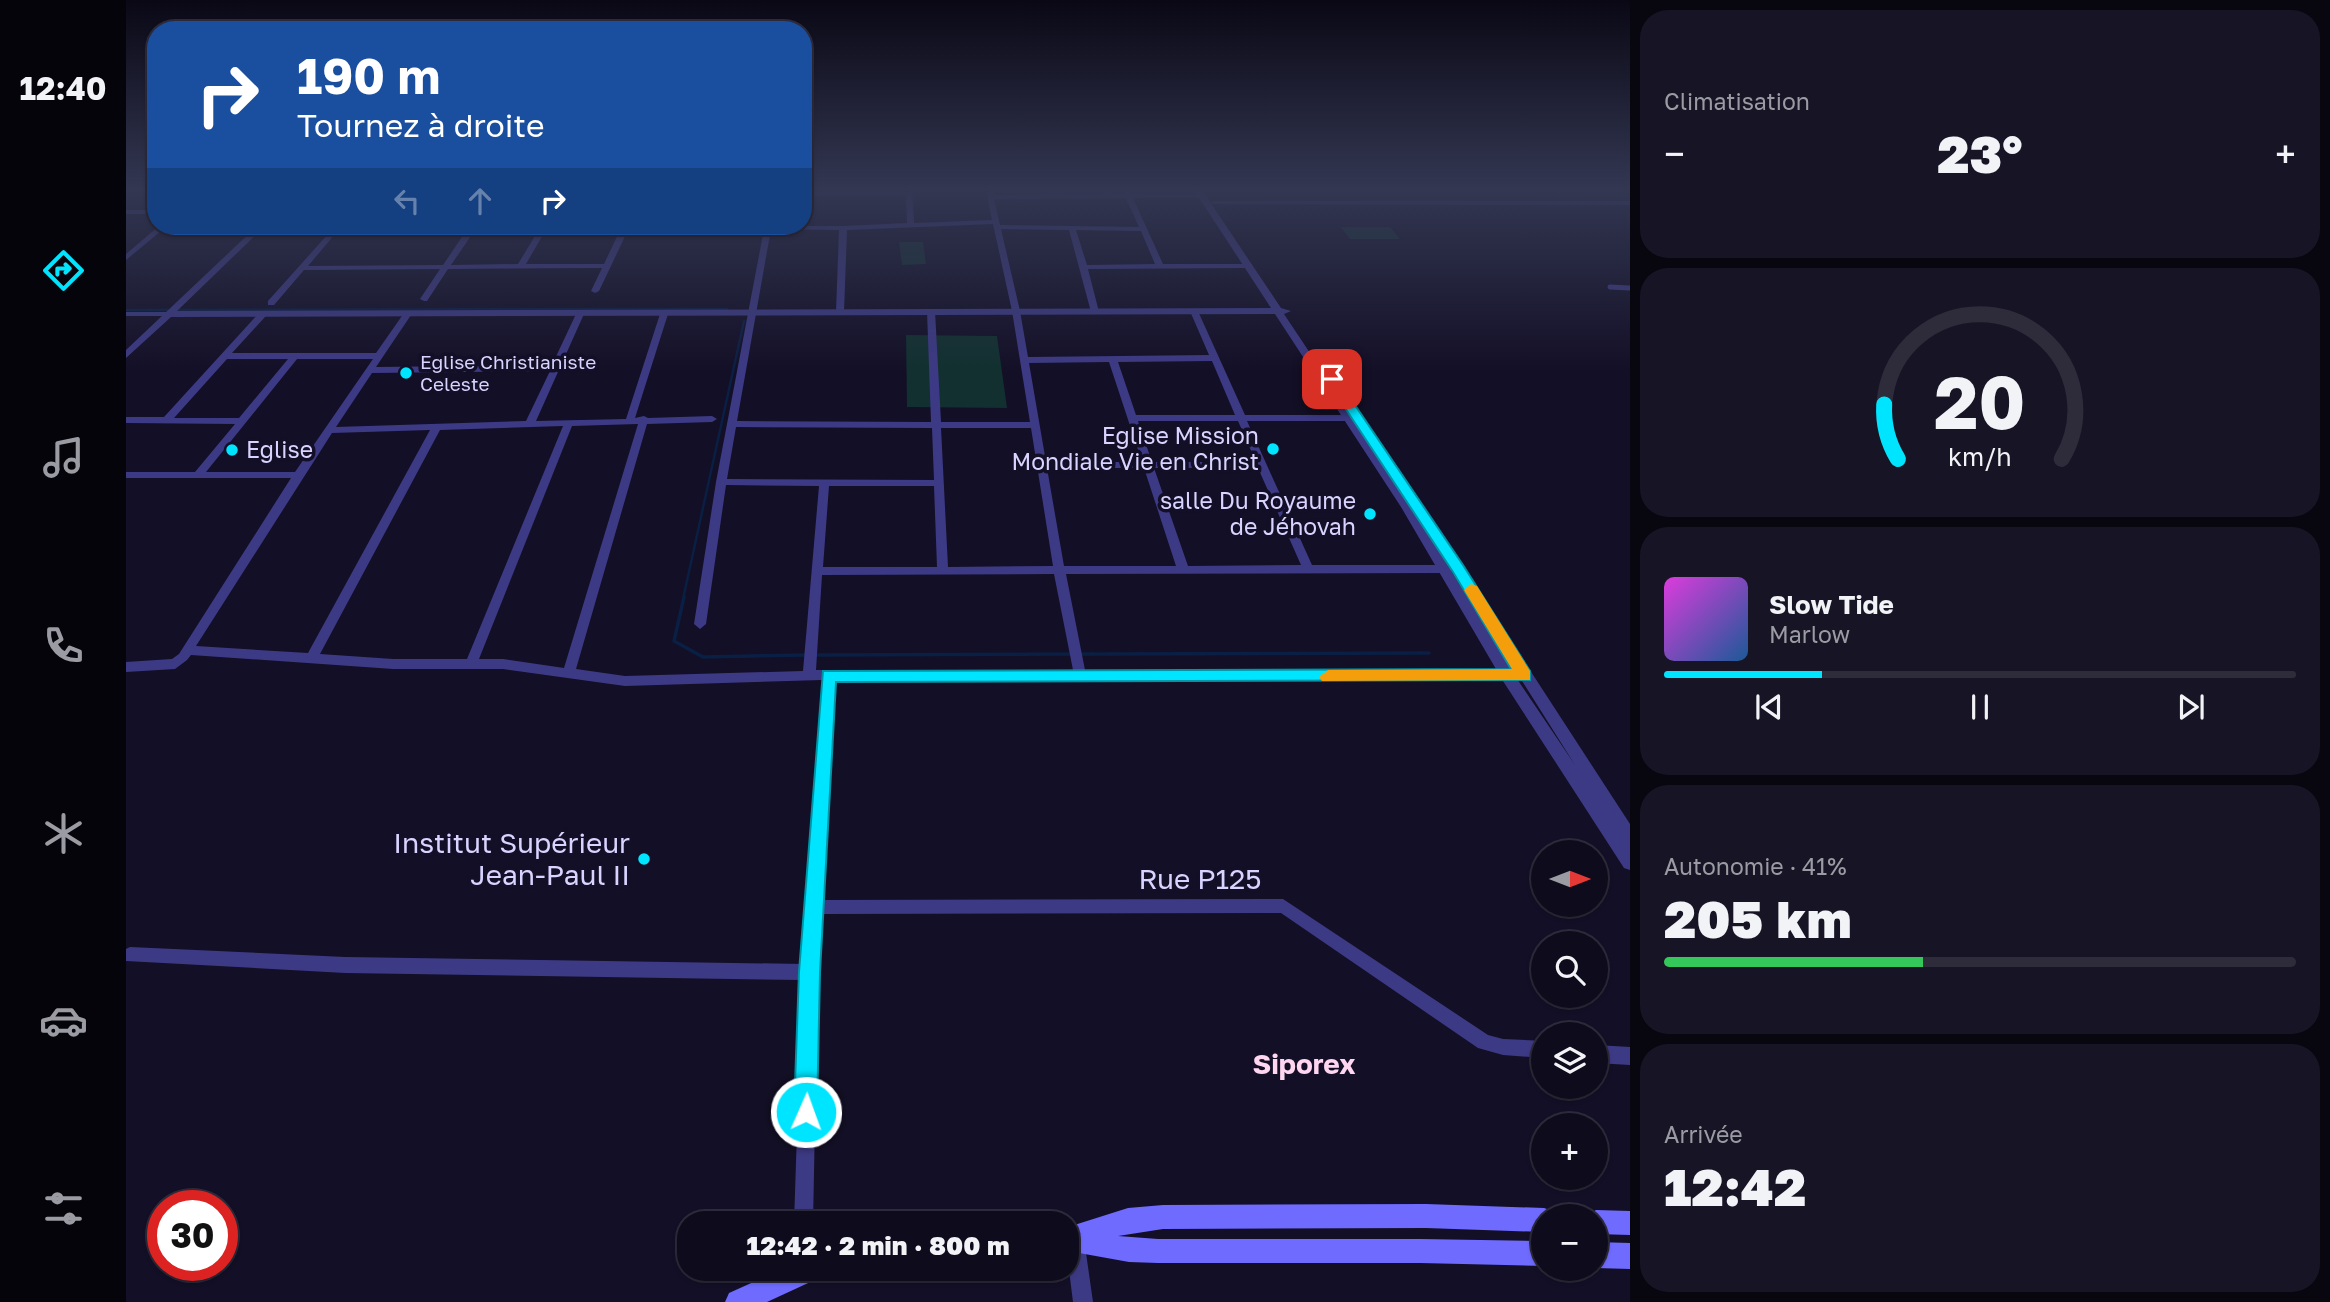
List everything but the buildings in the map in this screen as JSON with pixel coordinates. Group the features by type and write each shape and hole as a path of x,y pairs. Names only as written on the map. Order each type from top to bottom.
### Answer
{"main road":[{"path":"1079,1236 1128,1220 1163,1217 1426,1216 1531,1220"},
{"path":"1608,1222 1630,1223"},
{"path":"1079,1241 1129,1250 1158,1251 1531,1254"},
{"path":"1608,1255 1630,1256"},
{"path":"738,1302 781,1281"}],"street":[{"path":"126,355 235,251"},
{"path":"271,303 317,251"},
{"path":"424,299 457,251"},
{"path":"521,267 530,251"},
{"path":"595,291 614,251"},
{"path":"700,624 721,482 764,251"},
{"path":"840,312 842,251"},
{"path":"1002,251 1016,311 1059,570 1080,675"},
{"path":"1079,251 1095,312"},
{"path":"1153,251 1160,267"},
{"path":"1240,251 1282,311 1348,418 1516,676 1630,862"},
{"path":"1242,251 1458,568 1516,676 1630,838"},
{"path":"302,268 607,266"},
{"path":"1084,267 1249,266"},
{"path":"1610,288 1630,288"},
{"path":"126,314 172,311 262,315 407,315 1282,311"},
{"path":"931,311 943,570"},
{"path":"1194,311 1308,569"},
{"path":"530,423 580,314"},
{"path":"630,420 664,314"},
{"path":"166,421 262,315"},
{"path":"126,667 175,664 188,650 298,475 407,315"},
{"path":"226,356 379,356"},
{"path":"198,475 295,357"},
{"path":"1025,360 1214,358"},
{"path":"1113,360 1183,569"},
{"path":"370,370 556,368"},
{"path":"1133,418 1348,418"},
{"path":"569,673 643,419"},
{"path":"330,430 712,419"},
{"path":"126,420 242,421"},
{"path":"471,664 569,422"},
{"path":"732,424 936,427 1035,425"},
{"path":"312,659 436,428"},
{"path":"1043,465 1262,465"},
{"path":"126,475 298,475"},
{"path":"721,482 938,483"},
{"path":"809,674 824,483"},
{"path":"817,571 1447,569"},
{"path":"188,650 393,664 524,666 625,681 809,674 1516,676"},
{"path":"803,1211 810,972 829,675"},
{"name":"Rue P125","path":"814,907 1283,906 1475,1037 1503,1048 1531,1049"},
{"path":"130,956 345,965 810,972"},
{"path":"1608,1055 1630,1056"},
{"path":"1079,1281 1083,1302"}],"green space":[{"path":"900,251 924,251 926,264 902,265"},
{"path":"906,335 997,336 1007,408 907,407"}],"waterway":[{"path":"126,310 727,309"},
{"path":"683,599 744,321"},
{"path":"684,597 674,641 703,657 807,655"},
{"path":"815,655 1429,653"}],"slow traffic":[{"path":"1328,677 1524,676 1471,590"}],"place":[{"name":"Eglise Christianiste Celeste","path":"406,373"},
{"name":"Eglise Mission Mondiale Vie en Christ","path":"1273,449"},
{"name":"Eglise","path":"232,450"},
{"name":"salle Du Royaume de Jéhovah","path":"1370,514"},
{"name":"Institut Supérieur Jean-Paul II","path":"644,859"}],"district":[{"name":"Siporex","path":"1304,1064"}],"route":[{"path":"806,1112 810,972 829,675 1524,676 1458,568 1332,379"}]}
